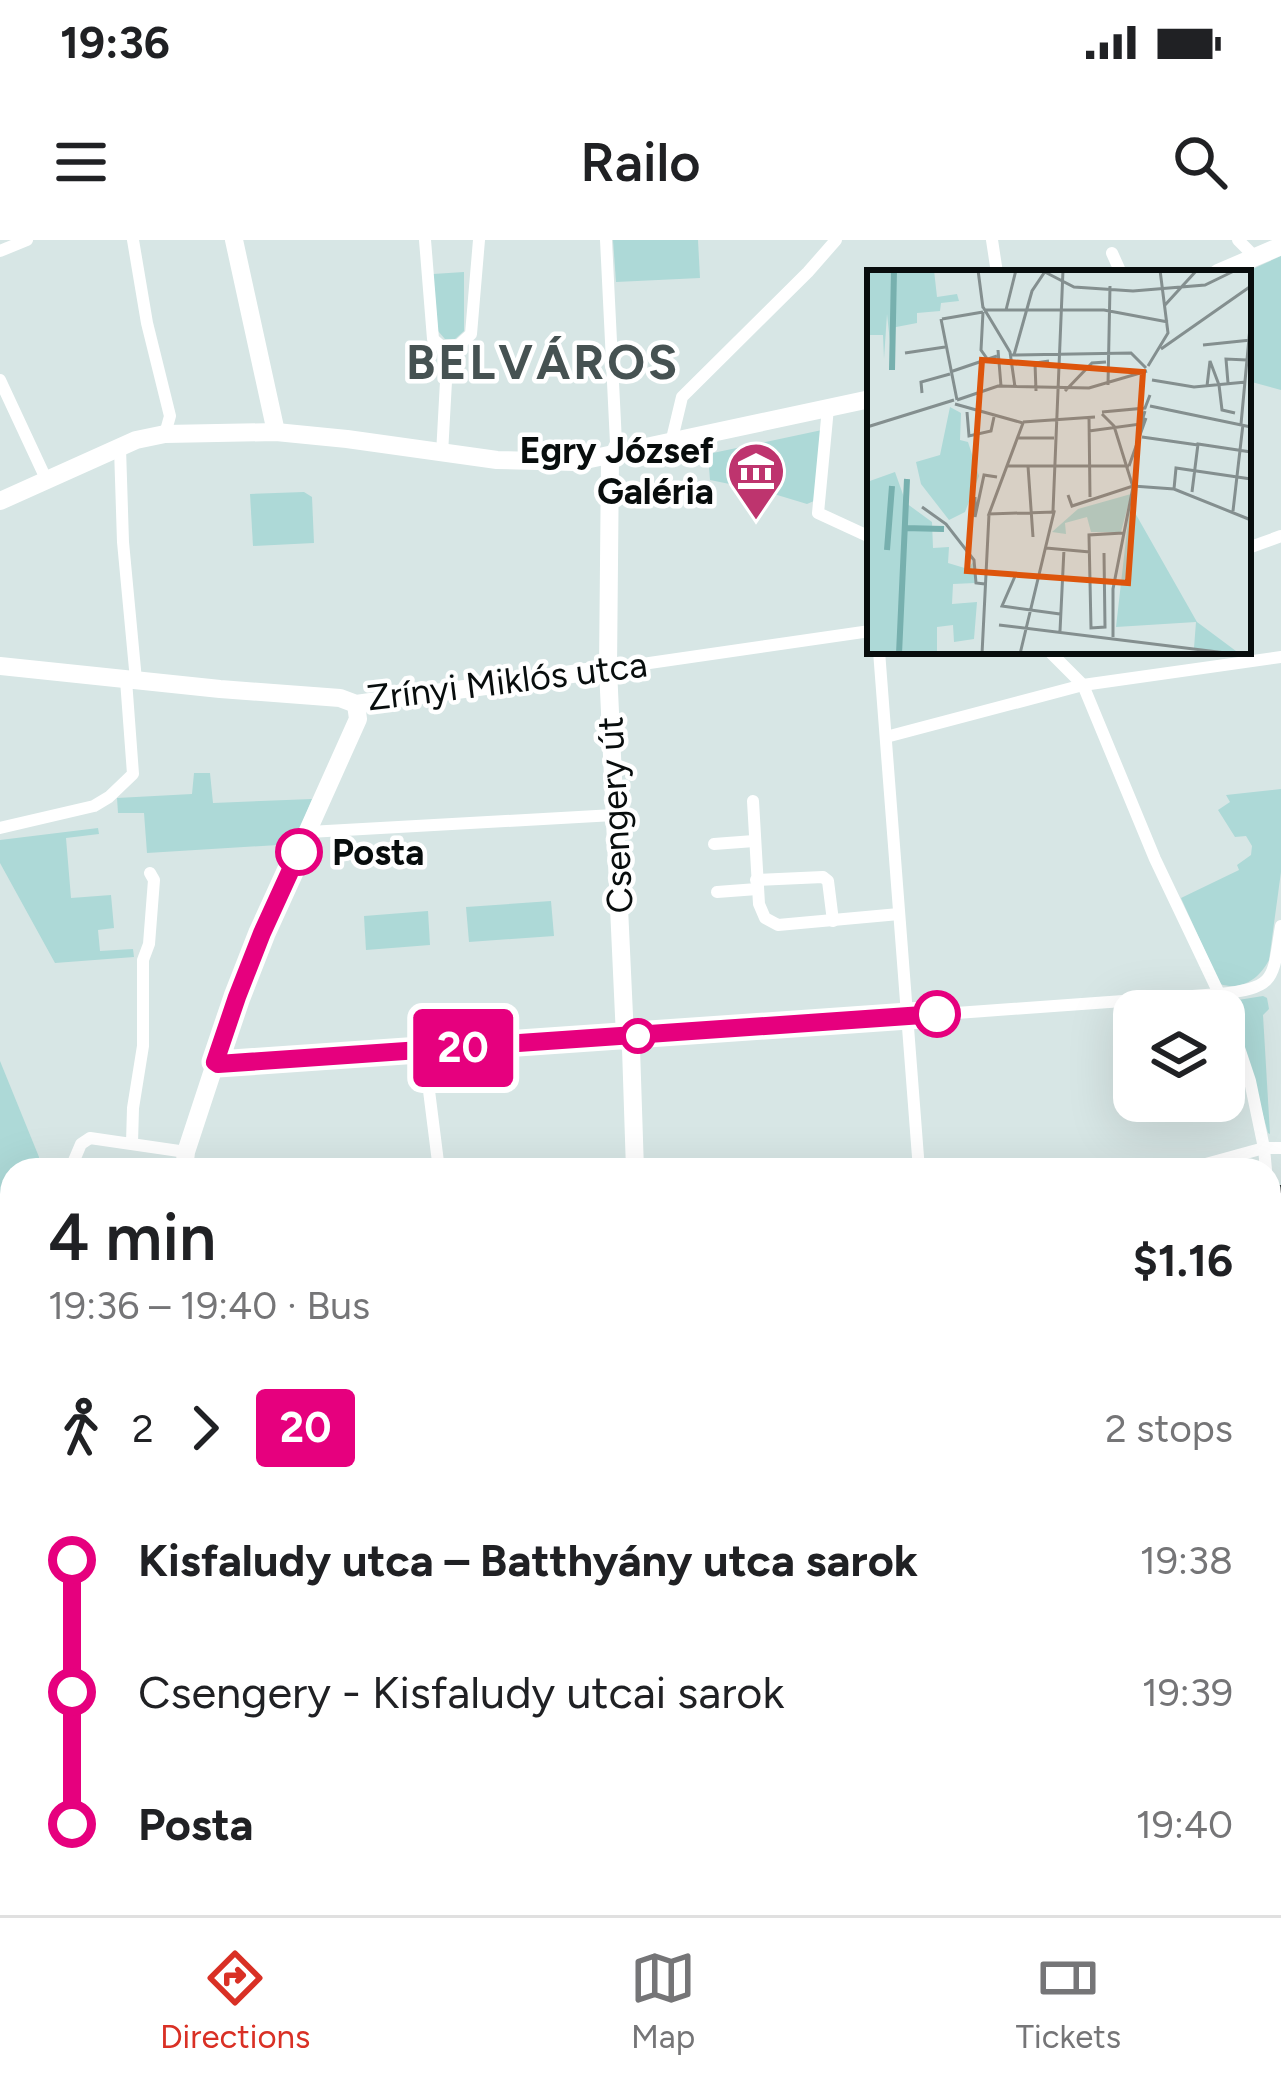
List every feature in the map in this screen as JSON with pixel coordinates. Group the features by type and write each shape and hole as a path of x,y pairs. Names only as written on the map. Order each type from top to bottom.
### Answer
{"street":[{"path":"0,251 27,240"},
{"path":"133,240 146,322 170,416 166,434"},
{"path":"234,240 270,409 266,432"},
{"path":"425,240 433,339 447,363 442,454"},
{"path":"441,346 459,345 471,334 478,240"},
{"path":"606,240 616,443 610,457"},
{"path":"671,443 681,403 836,240"},
{"path":"992,240 997,270"},
{"path":"1238,240 1269,249"},
{"path":"1224,270 1269,249"},
{"path":"1112,253 1119,270"},
{"path":"0,380 47,481"},
{"path":"0,501 145,437 166,434 266,432 547,463 610,457 867,400"},
{"path":"681,403 695,438"},
{"path":"828,408 818,513 867,536"},
{"path":"270,409 317,436"},
{"path":"0,828 94,806 133,774 120,448"},
{"name":"Csengery út","path":"610,457 608,669 635,1158"},
{"path":"1251,547 1281,536"},
{"name":"Zrínyi Miklós utca","path":"0,666 340,698 356,704 867,631"},
{"path":"879,654 918,1158"},
{"path":"1052,654 1083,685 1154,859 1218,990"},
{"path":"886,737 1083,685 1281,657"},
{"path":"186,1158 237,997 358,719 356,704"},
{"path":"753,801 756,885 762,912 770,922 778,926 899,914"},
{"path":"309,832 614,815"},
{"path":"714,844 754,841"},
{"path":"131,1143 143,1046 143,960 149,944 154,880 150,873"},
{"path":"717,892 823,877 828,881 832,920"},
{"path":"1245,991 1263,985 1271,976 1281,926"},
{"path":"215,1062 223,1066 1113,1002"},
{"path":"424,1051 437,1158"},
{"path":"1245,1066 1266,1158"},
{"path":"76,1158 90,1138 131,1143 176,1158"}],"shaded area":[{"path":"613,240 698,240 700,278 616,282"},
{"path":"1281,256 1281,390 1251,382 1251,270"},
{"path":"464,272 464,331 455,339 445,339 438,331 433,274"},
{"path":"822,430 814,501 807,504 710,480 708,454"},
{"path":"304,492 312,497 314,543 253,546 250,494"},
{"path":"194,773 210,773 213,803 312,799 294,844 147,853 144,813 118,813 117,798 192,794"},
{"path":"1281,789 1281,872 1269,960 1249,982 1220,984 1181,898 1239,870 1237,865 1251,855 1246,836 1235,837 1218,810 1230,802 1226,795"},
{"path":"98,828 99,834 66,838 71,898 111,895 114,928 98,930 100,951 133,949 134,957 55,963 0,863 0,840"},
{"path":"551,901 554,936 469,942 466,907"},
{"path":"428,911 430,945 366,950 364,916"},
{"path":"1267,998 1269,1009 1263,1015 1270,1134 1245,1050 1245,999"},
{"path":"0,1061 39,1157 0,1158"}],"bus line":[{"name":"20","path":"299,852 237,997 215,1062 223,1066 937,1014"}],"place":[{"name":"Egry József Galéria","path":"756,522"},
{"name":"Posta","path":"299,852"}],"district":[{"name":"BELVÁROS","path":"543,362"}]}
